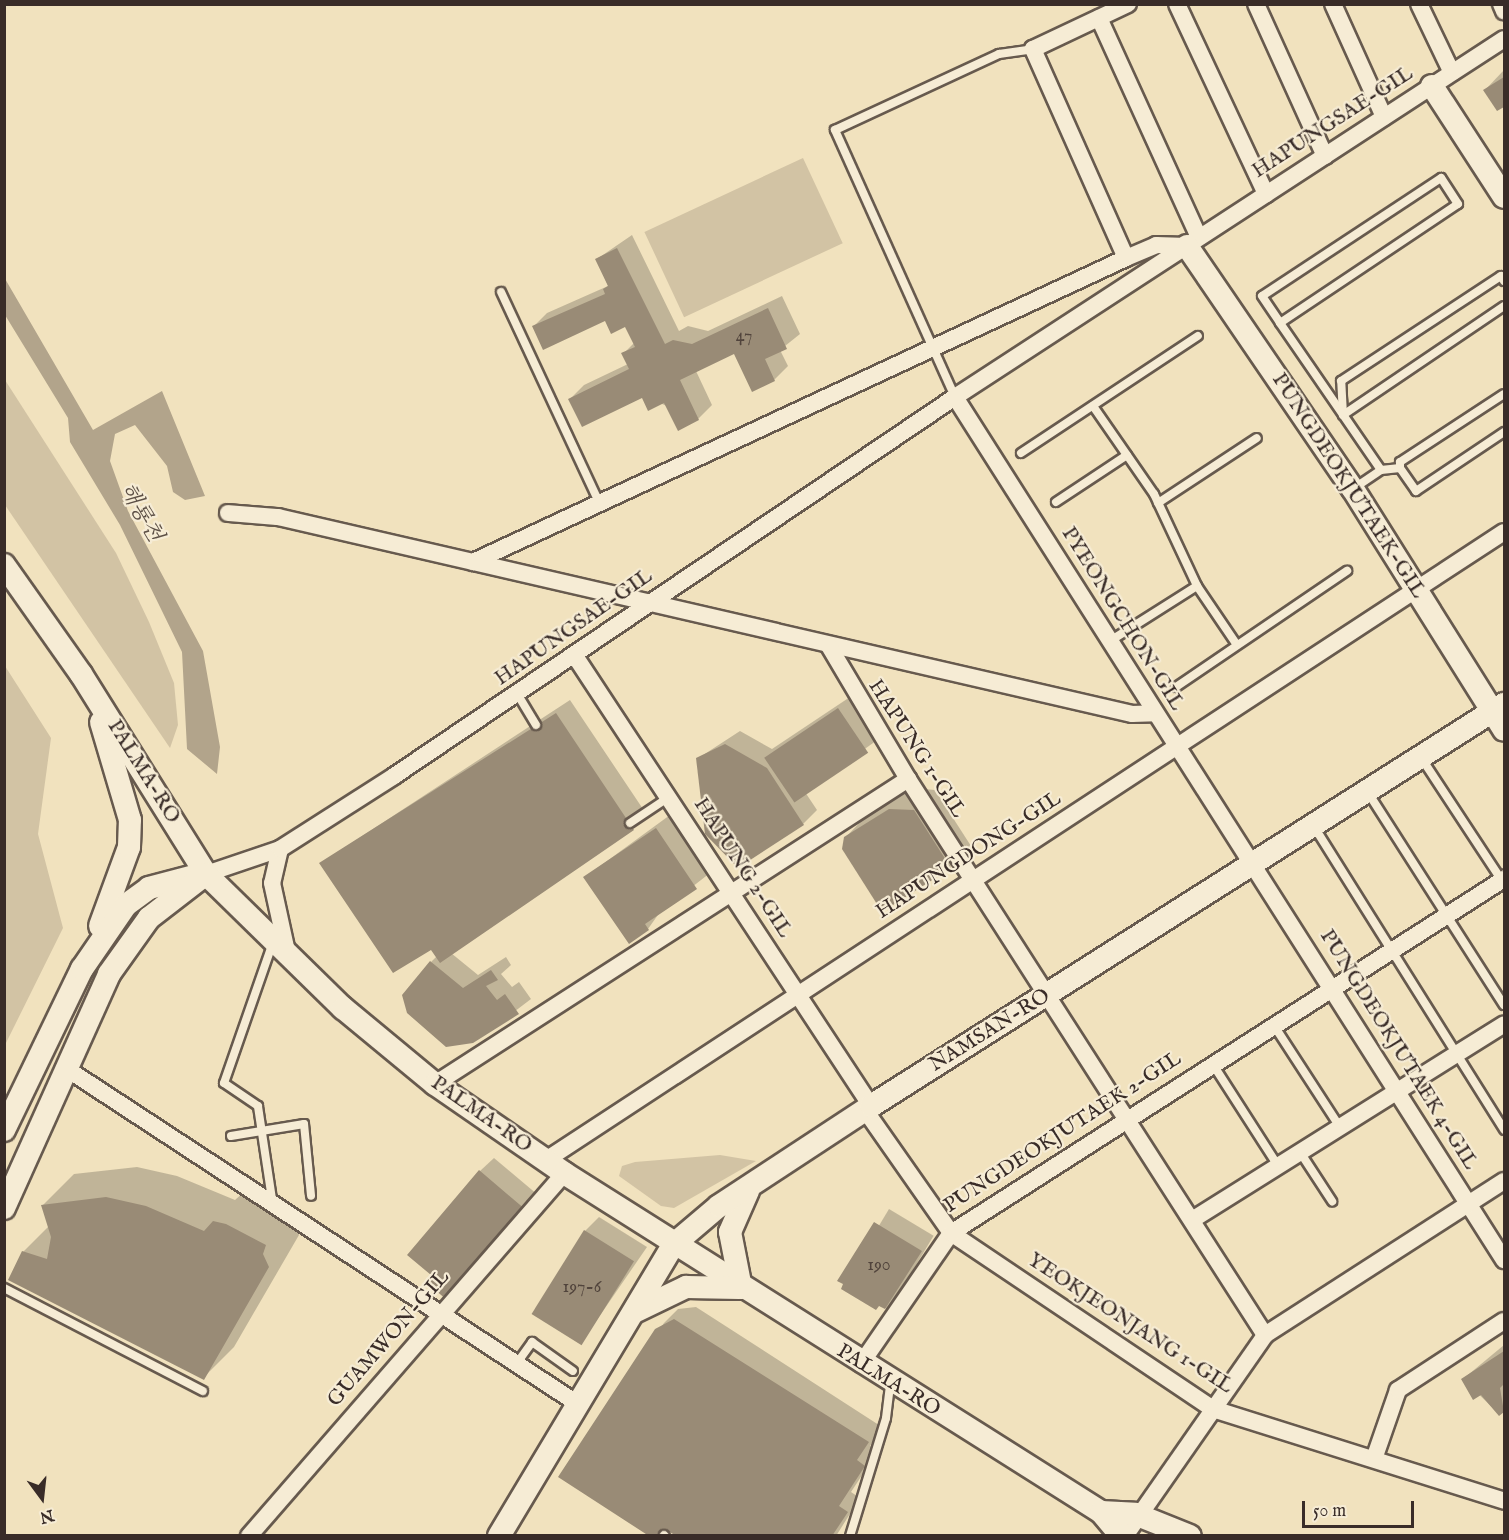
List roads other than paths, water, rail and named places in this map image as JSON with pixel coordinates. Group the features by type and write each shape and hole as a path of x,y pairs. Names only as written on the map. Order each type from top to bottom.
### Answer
{"main road":[{"path":"1432,86 1504,197"},
{"name":"PUNGDEOKJUTAEK-GIL","path":"1193,241 1417,590 1501,715"},
{"name":"PALMA-RO","path":"4,565 81,674 206,874 280,949 435,1084 673,1245 1101,1512 1123,1536"},
{"path":"4,1130 82,969 117,886 129,847 130,820 124,786 81,674"},
{"name":"NAMSAN-RO","path":"673,1245 754,1182 868,1108 1420,756 1501,715"},
{"path":"82,969 126,905 149,888 206,874"},
{"path":"4,1208 109,974 132,937 206,874"},
{"path":"632,1313 686,1287 741,1288 730,1233 733,1217 754,1182"},
{"path":"499,1536 673,1245"},
{"name":"PALMA-RO","path":"1101,1512 1135,1514 1190,1536"}],"street":[{"path":"1126,258 1033,49 1128,4"},
{"path":"1177,4 1266,194"},
{"path":"1256,4 1326,156"},
{"path":"1333,4 1384,117"},
{"path":"1419,4 1452,73"},
{"path":"1501,4 1504,11"},
{"path":"473,562 1126,258 1156,245 1193,241 1100,18"},
{"name":"HAPUNGSAE-GIL","path":"206,874 280,849 518,695 955,397 1504,39"},
{"name":"PYEONGCHON-GIL","path":"955,397 1253,863"},
{"path":"228,513 278,516 829,646 1132,714 1155,713"},
{"name":"HAPUNGDONG-GIL","path":"546,1160 1504,532"},
{"name":"HAPUNG 1-GIL","path":"829,646 908,779 1265,1335"},
{"name":"HAPUNG 2-GIL","path":"575,656 799,994 868,1108"},
{"path":"435,1084 729,890 908,779"},
{"path":"280,849 272,883 280,949"},
{"name":"PUNGDEOKJUTAEK 4-GIL","path":"1253,863 1504,1260"},
{"name":"PUNGDEOKJUTAEK 2-GIL","path":"861,1364 951,1233 1125,1117 1330,986 1503,882"},
{"path":"1192,1220 1504,1024"},
{"path":"67,1069 272,1199 578,1404"},
{"name":"YEOKJEONJANG 1-GIL","path":"868,1108 951,1233 1213,1409 1504,1501"},
{"name":"GUAMWON-GIL","path":"249,1536 564,1173"},
{"path":"1123,1536 1135,1514 1265,1335 1504,1181"},
{"path":"1374,1459 1398,1390 1504,1321"}],"lane":[{"path":"955,397 935,347 835,130 999,54 1033,49"},
{"path":"1280,323 1458,204 1441,178 1262,296 1280,323 1381,470"},
{"path":"1343,415 1341,381 1501,276 1504,281"},
{"path":"501,292 599,502"},
{"path":"1343,415 1504,306"},
{"path":"1021,453 1198,336"},
{"path":"1504,394 1400,462 1400,468 1416,491 1504,432"},
{"path":"1093,406 1158,503 1197,586 1238,645"},
{"path":"1158,503 1257,438"},
{"path":"1056,502 1127,455"},
{"path":"1353,489 1381,470 1400,468"},
{"path":"1176,687 1347,571"},
{"path":"1110,641 1197,586"},
{"path":"518,695 536,725"},
{"path":"1420,756 1503,882"},
{"path":"1367,791 1504,1005"},
{"path":"630,823 669,798"},
{"path":"1313,825 1504,1130"},
{"path":"272,1199 264,1130 252,1099 224,1083 280,949"},
{"path":"1273,1024 1340,1127"},
{"name":"PUNGDEOKJUTAEK 2-GIL","path":"1212,1063 1278,1166"},
{"path":"231,1136 304,1124 311,1196"},
{"path":"1300,1152 1332,1201"},
{"path":"4,1288 203,1391"},
{"path":"517,1363 532,1342 573,1371"},
{"path":"850,1536 886,1418 890,1382"}],"water label":[{"name":"해룡천","path":"140,513"}]}
